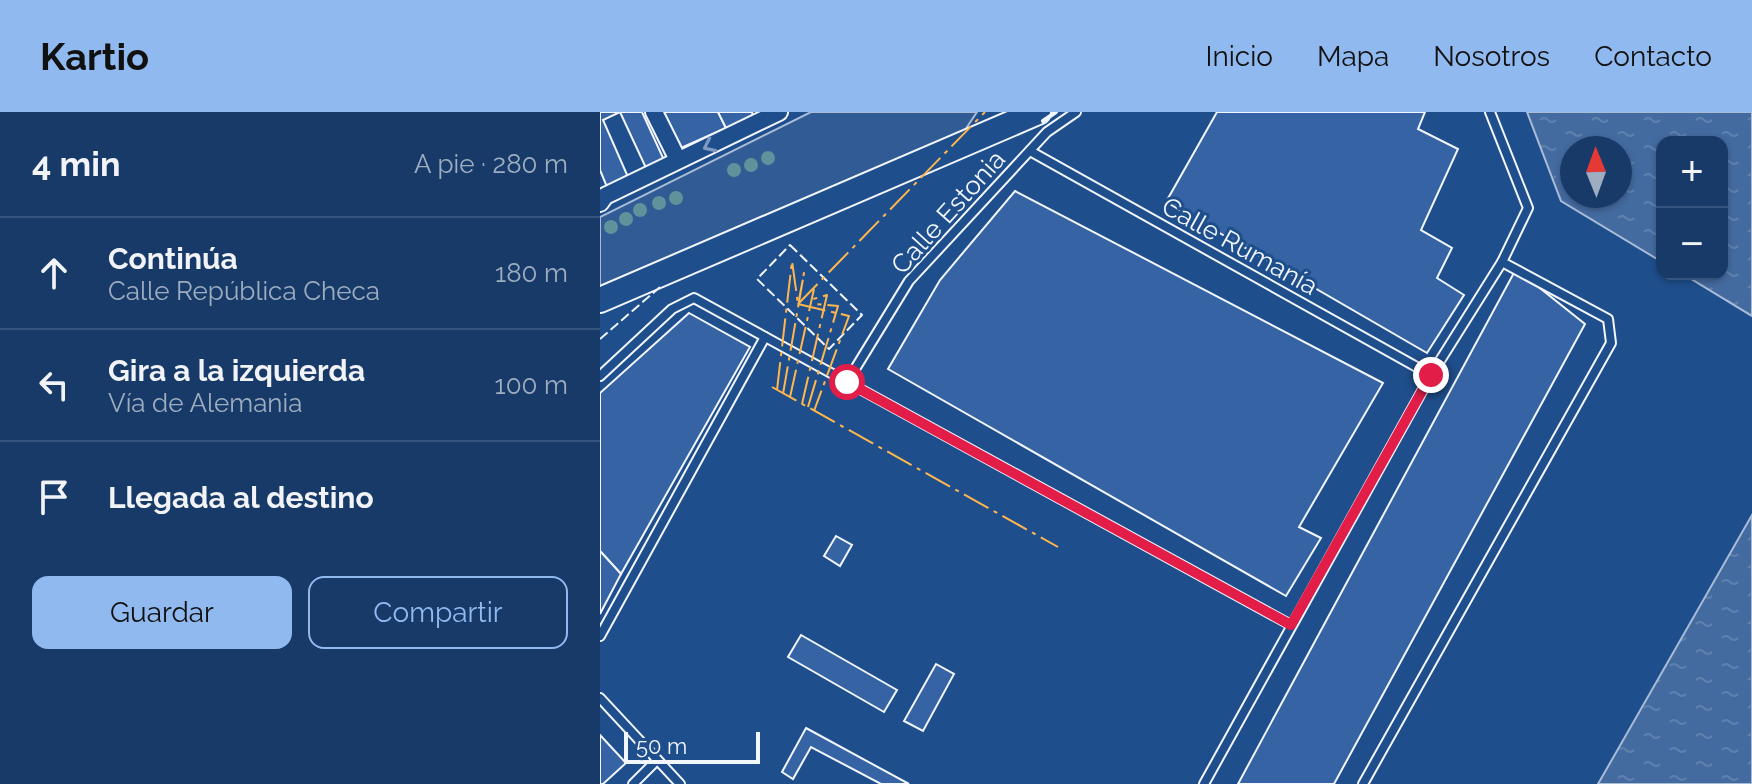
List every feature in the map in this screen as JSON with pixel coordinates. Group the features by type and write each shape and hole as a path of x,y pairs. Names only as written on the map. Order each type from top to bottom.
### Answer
{"street":[{"path":"654,112 678,160"},
{"path":"602,195 778,112"},
{"path":"600,300 1038,112"}],"lane":[{"name":"Calle Estonia","path":"847,382 909,281 1047,132 1076,112"},
{"path":"1204,784 1431,375 1502,262 1528,208 1490,112"},
{"name":"Calle Rumanía","path":"1030,151 1431,375"},
{"path":"1363,784 1611,343 1608,319 1502,262"},
{"path":"600,376 672,309 694,298 1291,625"},
{"path":"600,636 765,337"},
{"path":"600,698 680,784"},
{"path":"633,784 657,760"}],"shaded area":[{"path":"811,112 977,112 965,130 600,286 600,217"}],"water":[{"path":"1527,112 1752,112 1752,316 1693,280 1728,280 1728,136 1656,136 1656,258 1573,208 1632,208 1632,136 1560,136 1560,198"},
{"path":"1752,515 1752,784 1598,784"}],"building":[{"path":"600,112 620,112 603,120 628,177 607,187 600,170"},
{"path":"620,112 642,112 664,160 646,168"},
{"path":"664,112 718,112 726,128 681,148"},
{"path":"718,112 752,112 753,116 726,128"},
{"path":"1217,112 1425,112 1418,129 1458,149 1421,230 1452,248 1437,278 1464,295 1427,353 1166,202"},
{"path":"1015,191 1383,383 1299,527 1321,538 1286,596 888,369 940,280"},
{"path":"1516,269 1585,324 1334,784 1238,784"},
{"path":"689,313 750,347 621,574 600,551 600,393"},
{"path":"836,536 852,545 840,566 824,556"},
{"path":"600,551 621,574 600,614"},
{"path":"801,635 897,690 884,712 788,657"},
{"path":"936,664 954,674 923,731 904,721"},
{"path":"806,728 909,784 881,784 811,747 793,779 782,772"},
{"path":"600,735 626,763 603,784 600,784"}],"fence":[{"path":"790,245 862,315 829,349 757,279 790,245"},
{"path":"600,339 660,287"}],"wall":[{"path":"1043,121 1056,112"}],"power":[{"path":"798,304 985,112"},
{"path":"777,390 792,261 798,304"},
{"path":"783,394 804,273 799,300"},
{"path":"790,397 814,289"},
{"path":"802,404 827,295 810,300"},
{"path":"798,304 849,316 814,411"},
{"path":"808,407 838,306 814,304"},
{"path":"772,387 1058,547"}],"route":[{"path":"847,382 1291,625 1431,375"}]}
